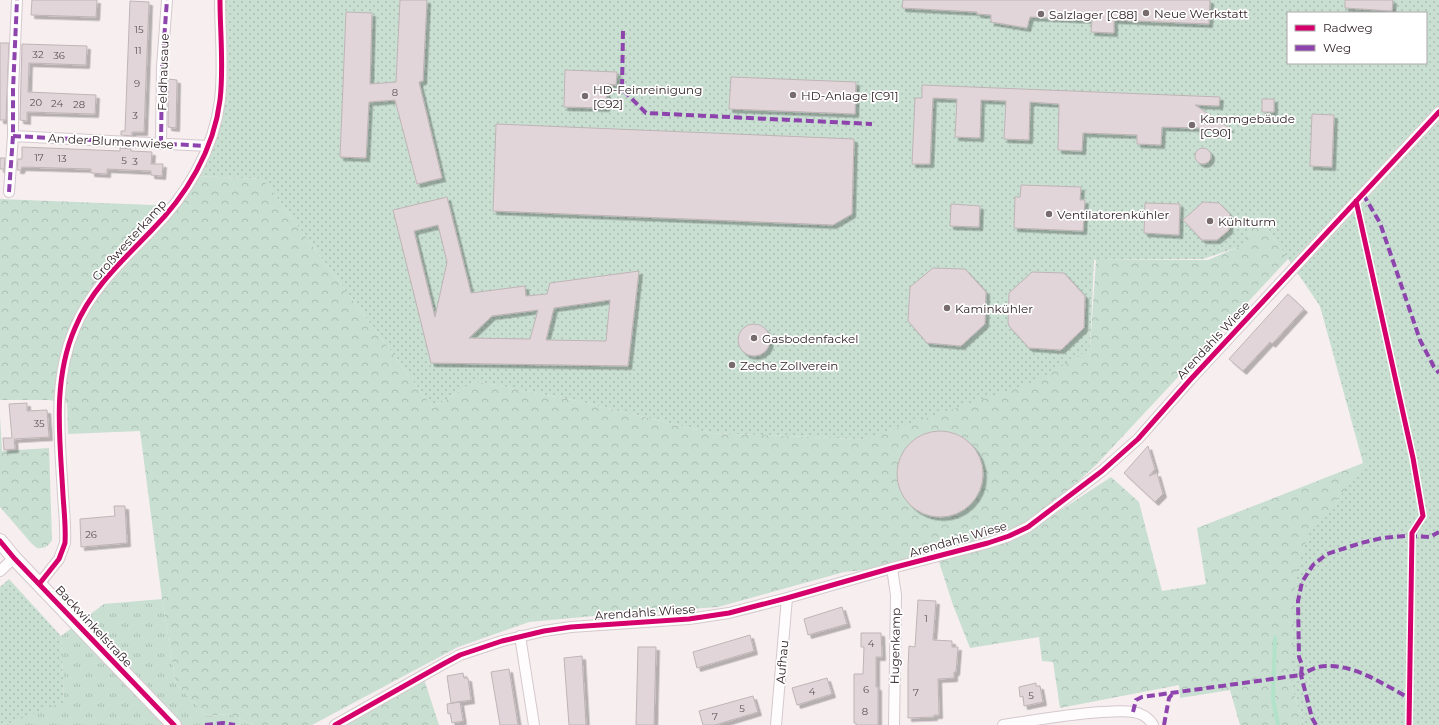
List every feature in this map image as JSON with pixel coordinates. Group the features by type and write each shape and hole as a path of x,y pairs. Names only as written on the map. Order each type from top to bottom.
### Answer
{"main road":[{"name":"Backwinkelstraße","path":"0,541 14,558 40,583 174,725"}],"street":[{"path":"9,192 13,136 13,90 17,0"},
{"name":"Feldhausaue","path":"161,144 162,67 166,0"},
{"name":"Großwesterkamp","path":"40,583 59,560 65,543 60,441 60,387 62,369 74,328 85,306 103,280 156,226 180,197 200,164 208,146 217,118 221,84 220,0"},
{"name":"Arendahls Wiese","path":"335,725 455,658 520,636 571,627 708,617 787,598 1009,536 1028,527 1102,471 1138,439 1195,374 1439,112"},
{"name":"An der Blumenwiese","path":"13,136 208,146"},
{"path":"0,571 14,558"},
{"name":"Hugenkamp","path":"892,568 896,595 894,725"},
{"name":"Aufhau","path":"776,725 787,598"},
{"path":"520,636 534,725"},
{"path":"1003,725 1089,713 1133,712 1146,717 1153,725"}],"green space":[{"name":"Zeche Zollverein","path":"224,0 1439,0 1439,725 1304,725 1292,688 1295,576 1308,535 1367,463 1320,306 1256,212 1245,245 1203,259 1094,260 1090,349 1034,382 862,440 711,433 582,402 475,381 433,408 263,179 199,176 218,119"},
{"path":"199,176 263,179 433,408 475,381 582,402 711,433 862,440 1090,349 1096,260 1208,260 1245,244 1256,212 1288,259 1096,465 1061,497 1025,523 1007,532 892,567 844,572 718,607 529,622 458,647 312,725 254,725 229,714 207,716 176,684 162,599 140,431 68,434 67,403 49,400 0,400 0,199 178,206"},
{"path":"1325,254 1439,725 1292,688 1304,725 1240,725 1230,690 1180,698 1179,685 1060,708 1053,662 1042,661 1039,637 970,648 953,605 937,556 1032,529 1111,477 1139,502 1162,591 1206,584 1197,528 1363,463 1320,306 1302,278"},
{"path":"0,416 2,451 49,448 52,540 44,547 37,548 32,544 0,507"},
{"path":"9,579 61,636 64,702 5,725 0,725 0,587"},
{"path":"162,599 176,684 207,716 229,714 254,725 5,725 64,701 61,636 104,604"},
{"path":"424,679 439,725 339,725"}],"building":[{"path":"32,0 97,0 96,17 31,15"},
{"path":"400,0 427,0 423,81 419,82 442,178 417,184 395,100 369,102 366,158 340,157 346,12 372,13 370,84 396,82"},
{"path":"903,0 1210,0 1209,24 1114,20 1114,33 1091,32 1092,20 1030,17 1027,28 991,22 991,15 977,14 977,12 902,8"},
{"path":"1345,0 1393,0 1392,11 1345,8"},
{"path":"130,1 149,2 144,132 132,132 132,136 121,135 121,131 125,131"},
{"path":"0,43 9,43 6,120 0,120"},
{"path":"22,44 87,46 86,65 29,63 28,92 96,95 95,114 27,112 27,121 20,120"},
{"name":"HD-Feinreinigung [C92]","path":"565,70 617,72 616,85 607,84 606,108 564,107"},
{"name":"HD-Anlage [C91]","path":"731,77 856,82 855,114 729,109"},
{"path":"168,79 177,80 176,128 168,127"},
{"name":"Kammgebäude [C90]","path":"922,85 1220,97 1219,106 1195,105 1231,129 1162,127 1161,145 1137,144 1137,135 1083,133 1082,151 1058,150 1059,104 1030,102 1029,140 1004,139 1006,101 981,100 980,138 955,137 957,99 933,98 930,164 912,164 915,98 922,98"},
{"path":"1262,99 1274,99 1274,112 1262,112"},
{"path":"1312,114 1334,115 1332,167 1310,166"},
{"path":"496,124 854,139 852,214 833,225 493,211"},
{"path":"22,147 120,151 120,148 131,149 131,151 152,152 151,164 163,164 162,176 151,175 151,171 107,169 107,174 91,173 91,169 22,167 21,170 17,170 18,159 22,159"},
{"path":"1203,148 1210,153 1211,156 1206,163 1203,164 1196,159 1195,156 1200,149"},
{"path":"0,158 5,158 4,169 0,169"},
{"name":"Ventilatorenkühler","path":"1021,185 1081,187 1080,200 1085,200 1083,231 1014,228 1015,197 1020,197"},
{"path":"447,197 471,293 525,286 526,296 547,294 550,283 639,271 628,366 431,363 393,210","holes":["438,225 447,262 435,317 414,231","610,300 606,341 546,340 554,308","538,310 530,339 469,338 492,316"]},
{"name":"Kühlturm","path":"1203,202 1219,203 1230,214 1229,230 1217,240 1202,240 1183,220"},
{"path":"1145,203 1180,204 1179,235 1144,233"},
{"path":"951,204 980,206 979,227 950,226"},
{"name":"Kaminkühler","path":"933,268 965,269 986,292 985,324 961,346 927,343 908,321 910,287"},
{"name":"Kaminkühler","path":"1032,272 1064,273 1085,296 1084,328 1061,350 1029,348 1009,326 1009,293"},
{"path":"1288,294 1304,309 1272,344 1270,342 1243,371 1229,359"},
{"name":"Gasbodenfackel","path":"751,324 757,324 766,328 770,340 766,352 757,356 751,356 742,352 738,343 738,337 742,328"},
{"path":"27,403 27,411 47,410 49,437 14,439 15,449 4,450 3,438 12,438 9,404"},
{"path":"940,431 956,434 964,438 976,450 980,458 983,474 980,490 976,498 964,510 956,514 940,517 924,514 916,510 904,498 900,490 897,474 900,458 904,450 916,438 924,434"},
{"path":"1148,446 1155,469 1149,476 1157,473 1163,494 1155,502 1124,473"},
{"path":"114,506 125,506 127,543 81,547 80,519 115,516"},
{"path":"918,600 936,601 933,640 952,641 952,647 958,647 956,672 954,672 954,678 938,679 939,715 934,715 934,717 908,718 909,646 915,647"},
{"path":"842,607 847,624 808,635 804,619"},
{"path":"861,633 881,633 882,657 876,657 878,725 856,725 856,723 854,723 854,674 863,674 864,647 861,647"},
{"path":"750,635 754,651 697,668 693,652"},
{"path":"638,647 656,647 654,725 636,725"},
{"path":"582,656 586,725 569,725 564,658"},
{"path":"509,669 518,725 500,725 491,672"},
{"path":"463,673 464,678 468,678 471,700 451,703 447,676"},
{"path":"827,678 832,694 797,705 792,688"},
{"path":"1036,683 1036,686 1040,686 1043,702 1024,706 1023,696 1020,697 1019,687"},
{"path":"753,696 758,712 715,725 703,725 699,711"},
{"path":"460,702 463,721 452,723 450,713 448,714 447,704"}],"waterway":[{"path":"1275,638 1273,699 1278,725"}],"marked path":[{"path":"9,192 13,136 13,90 17,0"},
{"path":"161,144 162,67 167,0"},
{"path":"623,31 622,89 646,113 872,124"},
{"path":"13,136 208,146"},
{"path":"1363,194 1380,223 1420,340 1434,367 1439,373"},
{"path":"1133,712 1136,700 1142,697 1301,675 1302,665 1299,657 1298,601 1302,582 1313,565 1327,554 1361,543 1382,538 1406,536 1430,537 1439,532"},
{"path":"1316,725 1312,718 1301,675 1318,667 1342,667 1353,670 1376,680 1409,698"},
{"path":"1164,725 1169,698 1174,692"},
{"path":"205,725 223,723 235,725"}],"cycle path":[{"path":"40,583 59,559 65,543 59,410 60,389 68,348 75,328 98,288 176,203 187,187 205,154 212,137 220,100 222,63 220,0"},
{"path":"335,725 460,655 502,641 544,631 571,627 689,619 729,613 988,543 1009,536 1028,527 1102,471 1138,439 1190,380 1439,112"},
{"path":"1356,201 1413,458 1423,516 1412,533 1409,725"},
{"path":"0,541 14,558 174,725"}],"place":[{"name":"Neue Werkstatt","path":"1146,13"},
{"name":"Salzlager [C88]","path":"1041,14"},
{"name":"HD-Anlage [C91]","path":"793,95"},
{"name":"HD-Feinreinigung [C92]","path":"585,96"},
{"name":"Kammgebäude [C90]","path":"1192,125"},
{"name":"Ventilatorenkühler","path":"1049,214"},
{"name":"Kühlturm","path":"1210,221"},
{"name":"Kaminkühler","path":"947,308"},
{"name":"Gasbodenfackel","path":"754,338"},
{"name":"Zeche Zollverein","path":"732,365"}]}
